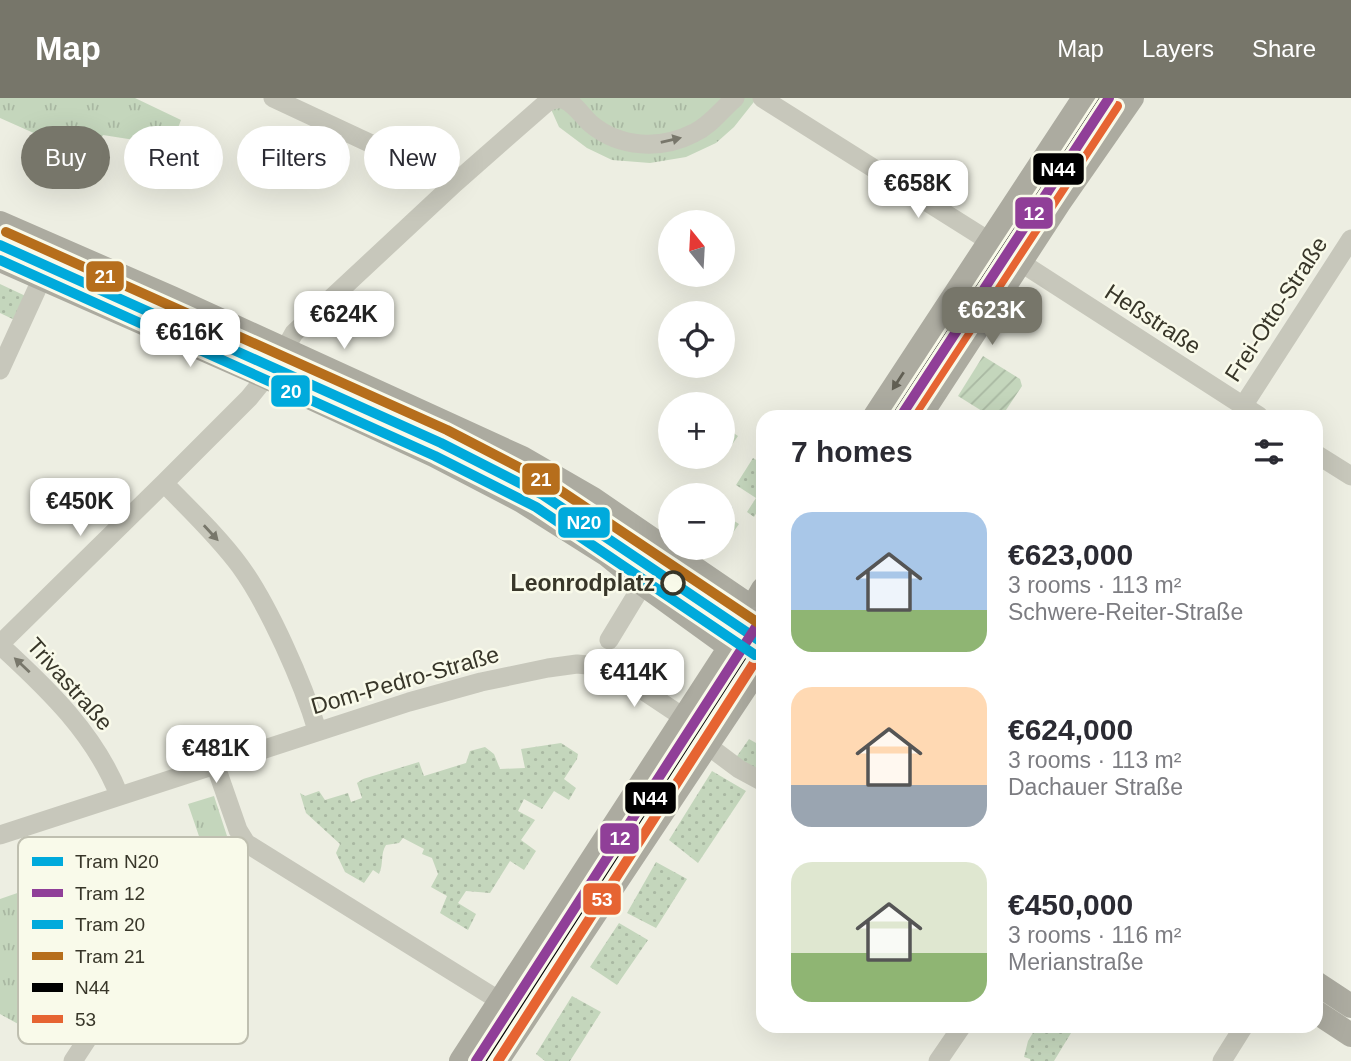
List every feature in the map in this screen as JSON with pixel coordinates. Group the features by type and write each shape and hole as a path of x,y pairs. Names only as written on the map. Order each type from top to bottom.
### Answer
{"main road":[{"path":"879,410 1084,98"},
{"path":"924,410 1020,262 1132,98"},
{"path":"0,223 285,349 522,458 756,601"},
{"path":"0,260 266,377 434,455 522,501 606,554 730,647 756,661"},
{"path":"461,1061 756,608"},
{"path":"497,1061 756,673"},
{"path":"1323,988 1351,1006"},
{"path":"1323,1017 1351,1035"}],"street":[{"path":"273,98 364,140"},
{"path":"460,179 546,103 560,99 573,106 592,125 621,141 636,144 677,141 695,133 714,120 735,98"},
{"path":"762,98 989,241"},
{"path":"285,349 294,333 449,189"},
{"name":"Frei-Otto-Straße","path":"1252,410 1351,239"},
{"name":"Heßstraße","path":"1020,262 1249,410"},
{"path":"0,370 42,278"},
{"path":"0,644 249,398 266,377"},
{"path":"1323,459 1351,477"},
{"path":"164,483 241,567 273,624 311,709 317,730"},
{"path":"643,584 609,643 608,667 683,717"},
{"name":"Trivastraße","path":"0,644 47,688 80,727 105,763 119,796"},
{"name":"Dom-Pedro-Straße","path":"0,835 317,730 481,682 571,665 608,667"},
{"path":"706,745 756,778"},
{"path":"215,764 242,837"},
{"path":"248,844 500,1001"},
{"path":"938,1061 957,1033"},
{"path":"1222,1061 1240,1033"},
{"path":"73,1061 84,1044"}],"green space":[{"path":"0,98 135,98 181,120 179,126 124,126 124,138 110,136 110,126 21,127 0,118"},
{"path":"546,98 757,98 734,127 716,143 686,157 650,163 612,160 587,148 559,127"},
{"path":"0,284 32,299 21,323 0,313"},
{"path":"983,356 1020,379 1022,386 1006,410 980,410 958,396"},
{"path":"753,458 756,460 756,498 736,485"},
{"path":"756,498 754,517 747,512"},
{"path":"749,739 756,743 756,772 735,759"},
{"path":"561,743 578,754 564,779 576,788 569,800 554,791 542,809 524,799 518,811 535,820 521,840 536,851 524,870 510,861 490,893 466,891 458,903 476,914 468,930 440,913 447,896 431,887 438,874 432,858 422,854 424,849 403,838 399,843 386,845 379,874 373,870 364,883 345,872 336,853 340,844 306,813 300,793 305,796 319,791 325,800 348,793 351,802 362,798 357,783 363,779 419,762 424,776 466,763 470,751 485,747 494,754 500,769 525,768 521,749"},
{"path":"712,771 746,791 698,863 669,840"},
{"path":"214,796 227,836 199,837 188,804"},
{"path":"656,862 687,879 656,928 627,913"},
{"path":"18,893 18,1024 0,1014 0,899"},
{"path":"619,923 648,940 617,985 590,967"},
{"path":"572,996 601,1012 570,1061 545,1061 536,1054"},
{"path":"1033,1033 1071,1033 1054,1061 1030,1061 1024,1057"}],"tram line":[{"path":"1095,119 1107,98"},
{"name":"12","path":"905,410 1109,98"},
{"name":"21","path":"6,232 447,430 549,483 756,621"},
{"name":"N20","path":"0,245 441,443 543,495 756,638"},
{"name":"20","path":"0,260 435,456 536,507 755,655"},
{"path":"712,600 737,610 756,608"},
{"name":"12","path":"476,1061 756,627"},
{"path":"722,679 740,661 756,655"}],"transit line":[{"name":"N44","path":"901,410 1105,98"},
{"name":"53","path":"917,410 1117,106"},
{"name":"N44","path":"481,1061 756,634"},
{"name":"53","path":"498,1061 756,660"}],"place":[{"name":"Leonrodplatz","path":"673,583"}]}
